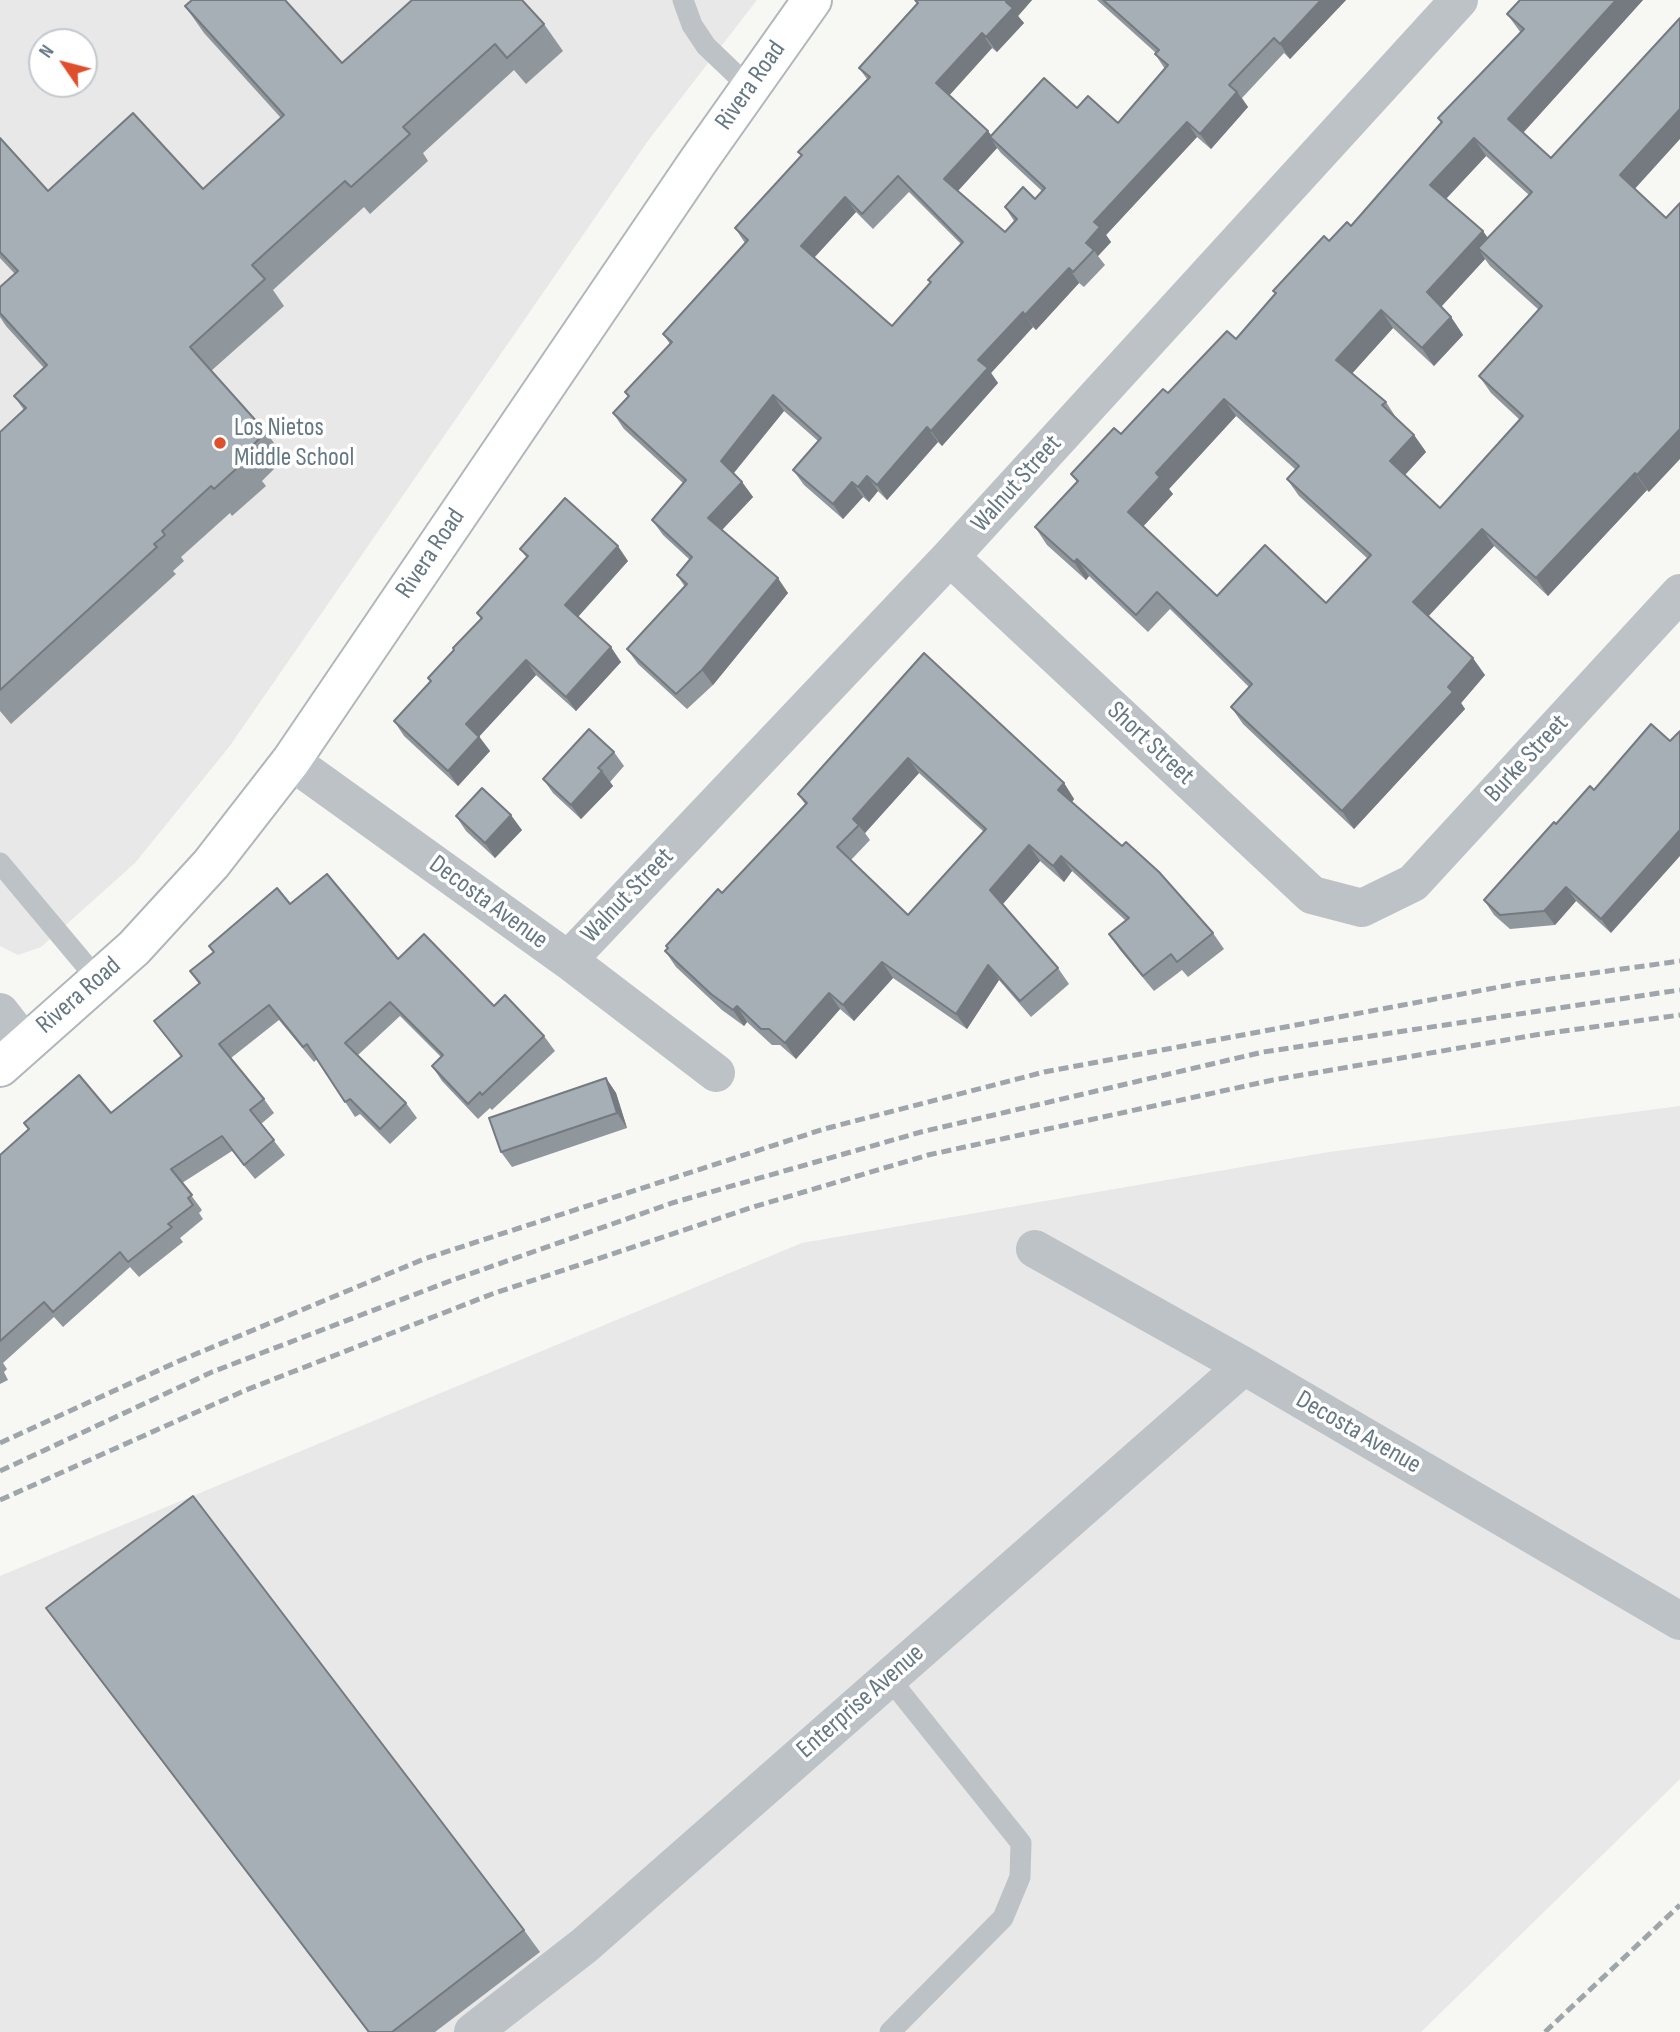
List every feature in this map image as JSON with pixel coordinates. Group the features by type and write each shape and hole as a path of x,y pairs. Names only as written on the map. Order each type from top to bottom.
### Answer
{"street":[{"name":"Rivera Road","path":"13,1055 134,948 211,864 291,761 812,0"},
{"name":"Walnut Street","path":"568,960 950,557 1459,0"},
{"name":"Short Street","path":"950,557 1312,895 1362,908"},
{"name":"Burke Street","path":"1362,908 1413,883 1680,593"},
{"name":"Decosta Avenue","path":"291,761 568,960 716,1073"},
{"path":"0,1012 13,1055"},
{"name":"Decosta Avenue","path":"1035,1249 1244,1366 1680,1621"},
{"name":"Enterprise Avenue","path":"473,2032 585,1945 1244,1366"}],"lane":[{"path":"683,0 692,25 706,46 750,88"},
{"path":"0,863 98,980"},
{"path":"889,1678 1021,1843 1020,1877 1003,1918 890,2032"}],"shaded area":[{"name":"Los Nietos Middle School","path":"0,0 757,0 650,138 229,747 135,863 41,947 18,955 0,946"},
{"path":"1680,1106 1680,1779 1421,2032 0,2032 0,1576 802,1243 1329,1152"}],"building":[{"path":"192,0 285,0 342,63 412,0 522,0 544,24 507,58 495,44 403,127 410,134 351,187 345,181 252,265 265,279 190,347 266,432 243,455 247,459 214,489 211,486 162,531 165,535 154,544 157,547 0,690 0,432 26,408 14,396 47,365 0,313 0,287 18,271 0,252 0,138 48,191 133,113 203,189 284,115 185,6"},
{"path":"915,0 1008,0 1006,2 1013,8 986,37 982,33 936,83 988,131 944,179 1005,232 1017,219 1005,207 1023,187 1035,199 1045,188 990,137 1044,78 1077,108 1088,96 1118,123 1168,65 1155,54 1159,50 1103,0 1321,0 1280,44 1274,38 1229,85 1237,92 1200,134 1187,122 1094,222 1100,227 1086,243 1094,250 1073,272 1069,268 978,360 988,368 931,431 927,427 877,485 867,476 858,487 852,482 833,504 793,470 821,438 773,395 721,461 742,482 708,518 778,578 702,670 676,694 627,649 687,584 677,575 692,557 652,520 686,480 613,413 629,396 625,392 672,342 663,334 748,240 735,228 802,155 798,152 870,77 859,68 918,3","holes":["898,176 963,242 928,280 931,282 892,326 801,246 845,197 862,214"]},
{"path":"1520,0 1616,0 1508,119 1551,158 1680,18 1680,109 1620,175 1666,218 1680,203 1680,429 1536,578 1482,529 1413,602 1473,658 1448,687 1453,692 1342,811 1231,707 1252,684 1157,592 1136,615 1077,559 1074,562 1035,527 1078,481 1071,474 1114,428 1121,434 1163,389 1168,393 1227,331 1236,339 1276,293 1273,291 1324,236 1329,241 1347,222 1351,226 1442,122 1438,118 1524,29 1507,14","holes":["1474,138 1532,192 1478,248 1542,306 1479,376 1523,416 1440,508 1390,461 1414,435 1382,405 1386,402 1336,360 1381,310 1422,348 1451,317 1427,292 1483,231 1430,185","1224,399 1299,466 1287,479 1371,555 1326,603 1265,545 1217,596 1128,512 1160,477 1156,473"]},
{"path":"565,498 618,546 565,605 611,647 566,697 526,660 466,724 479,737 448,771 394,721 431,681 428,678 453,648 482,618 477,613 528,556 520,549"},
{"path":"924,653 1064,783 1058,790 1122,846 1126,842 1159,872 1213,933 1177,962 1171,954 1143,976 1109,934 1129,918 1061,856 1053,866 1029,845 990,890 1058,968 1020,1001 988,965 956,1014 882,962 843,1005 829,993 785,1043 769,1029 761,1029 737,1006 733,1010 711,994 665,951 668,948 666,946 718,889 722,893 807,803 798,794","holes":["908,758 986,829 908,915 837,847 859,825 853,819"]},
{"path":"1651,724 1670,741 1680,731 1680,830 1601,919 1566,887 1544,911 1500,915 1484,900 1590,786 1594,790"},
{"path":"589,729 614,752 598,768 602,771 571,805 543,779"},
{"path":"482,788 511,815 485,843 456,816"},
{"path":"327,874 398,959 424,934 494,1006 505,995 544,1036 482,1095 480,1092 468,1104 432,1066 443,1055 390,1002 345,1043 406,1103 380,1129 350,1099 345,1102 307,1044 303,1047 269,1005 219,1044 264,1099 250,1110 274,1140 244,1165 222,1136 171,1169 192,1195 188,1198 193,1205 168,1224 172,1227 128,1262 120,1252 53,1312 44,1302 0,1341 0,1155 29,1129 24,1123 79,1075 111,1113 182,1056 154,1021 200,983 190,971 214,952 209,946 277,888 290,904"},
{"path":"606,1078 617,1113 501,1152 489,1118"},
{"path":"193,1496 524,1930 392,2032 369,2032 46,1608"}],"railway":[{"path":"0,1443 179,1361 424,1259 824,1129 1044,1072 1521,983 1680,961"},
{"path":"0,1471 212,1372 450,1281 672,1203 921,1132 1263,1052 1680,990"},
{"path":"0,1500 246,1390 492,1294 750,1208 928,1155 1273,1080 1535,1035 1680,1015"},
{"path":"1545,2032 1680,1905"}],"place":[{"name":"Los Nietos Middle School","path":"220,443"}]}
